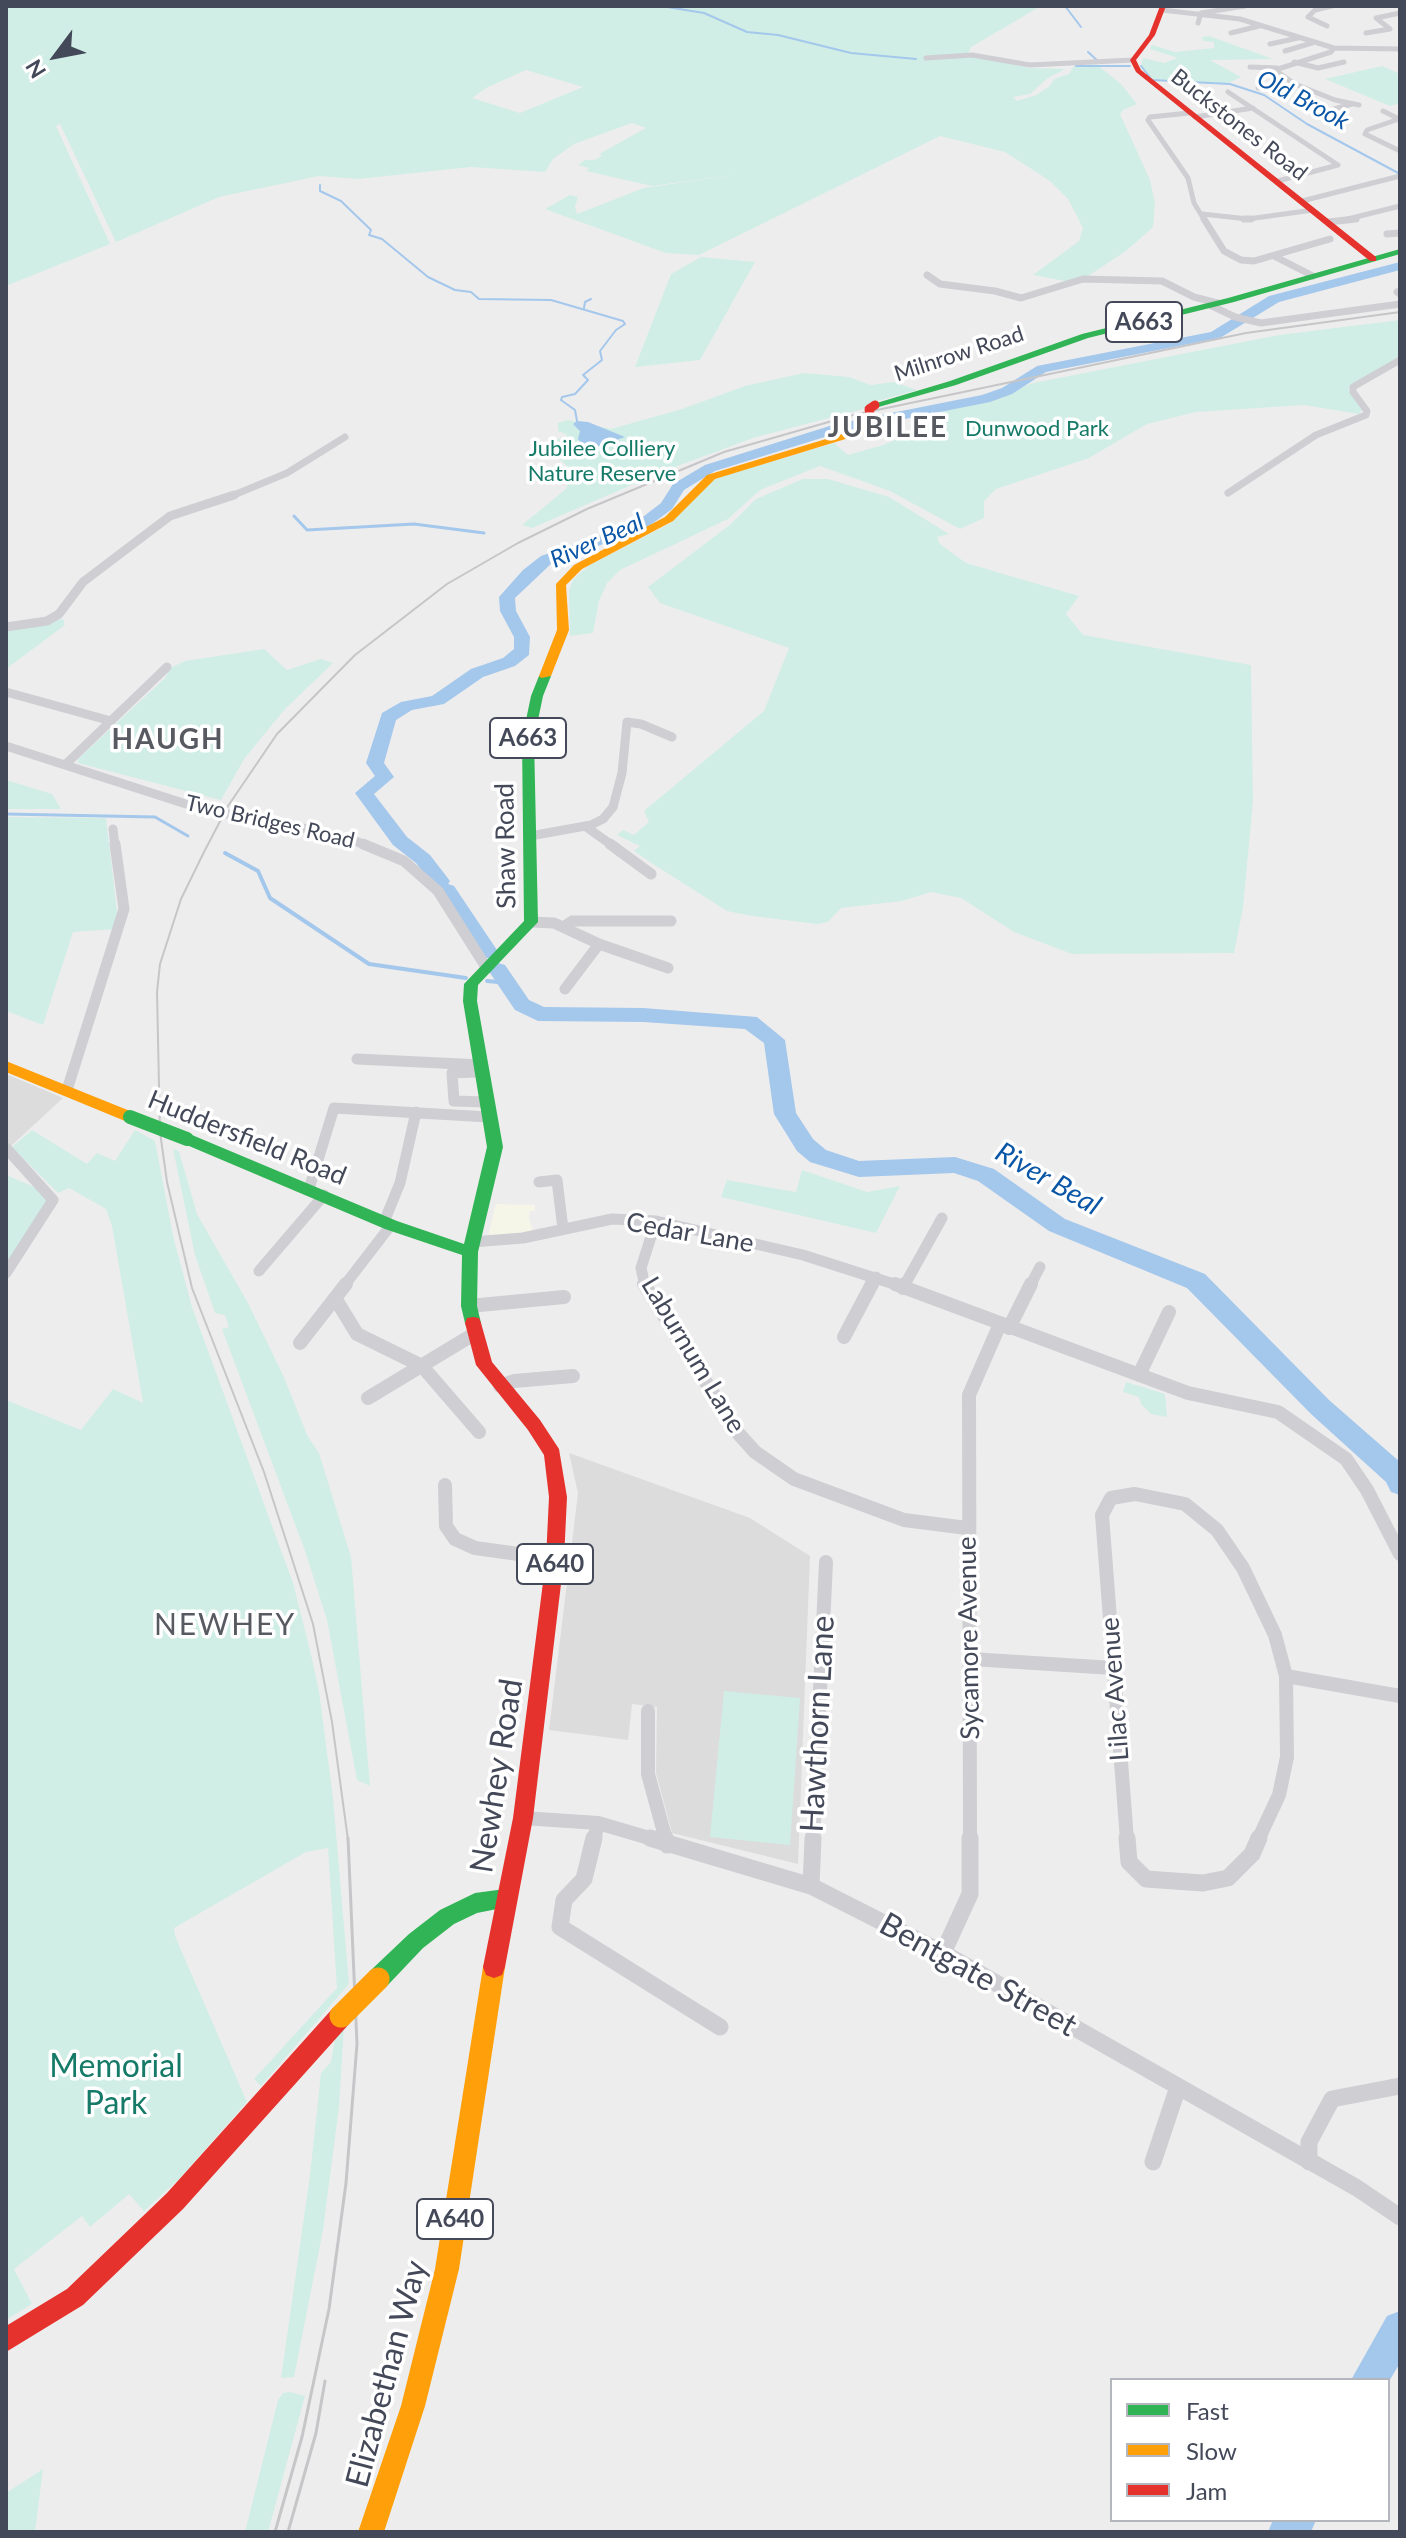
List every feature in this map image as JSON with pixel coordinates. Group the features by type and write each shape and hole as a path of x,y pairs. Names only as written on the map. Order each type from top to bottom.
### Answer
{"main road":[{"path":"1133,60 1152,35 1162,8"},
{"name":"Buckstones Road","path":"1133,60 1143,77 1278,181 1308,206 1329,230 1373,259"},
{"name":"Milnrow Road","path":"578,567 669,519 711,477 862,431 872,424 869,409 875,405 953,383 1092,334 1214,304 1400,251"},
{"name":"Shaw Road","path":"471,1247 495,1147 470,1001 471,984 531,922 528,739 537,696 563,630 561,584 578,567"},
{"name":"Huddersfield Road","path":"6,1066 439,1244 471,1247"},
{"name":"Newhey Road","path":"6,2340 75,2297 175,2201 341,2016 416,1941 447,1917 475,1903 505,1899 523,1818 555,1559 558,1497 553,1454 534,1425 484,1365 469,1306 471,1247"},
{"name":"Elizabethan Way","path":"371,2532 413,2406 447,2269 505,1899"}],"street":[{"path":"1162,8 1220,13 1245,6"},
{"path":"1302,6 1315,10 1332,6"},
{"path":"1315,10 1308,17 1327,26"},
{"path":"1198,23 1201,13"},
{"path":"1220,13 1334,48 1400,49"},
{"path":"1366,33 1390,29 1375,21 1376,18 1400,13"},
{"path":"1231,33 1262,25"},
{"path":"1270,44 1298,38"},
{"path":"1285,51 1313,43"},
{"path":"1250,67 1277,68 1331,52 1334,48"},
{"path":"926,58 961,55 1030,65 1133,60"},
{"path":"1294,62 1318,68 1344,62"},
{"path":"1277,68 1277,73 1295,84 1355,105 1327,111 1301,100"},
{"path":"1258,88 1295,84"},
{"path":"1228,92 1338,165 1278,181"},
{"path":"1253,108 1150,117 1148,120 1188,178 1194,203 1224,251 1248,261 1274,256 1329,230 1400,206"},
{"path":"1383,111 1399,119 1367,130 1365,134 1399,149"},
{"path":"1202,214 1248,219 1308,206 1400,176"},
{"path":"1384,210 1398,216"},
{"path":"1387,234 1400,233"},
{"path":"1274,256 1313,276"},
{"path":"927,275 940,284 1009,289 1028,297 1083,279 1162,281 1235,317 1266,323 1400,304"},
{"path":"1365,298 1378,305"},
{"path":"1329,304 1342,311"},
{"path":"1228,493 1316,435 1366,415 1367,411 1353,392 1353,387 1400,360"},
{"path":"6,627 47,621 59,614 83,582 170,516 218,502 287,473 345,437"},
{"path":"66,764 167,667"},
{"path":"6,692 111,721"},
{"path":"530,836 585,826 603,819 613,807 622,773 627,722 641,724 672,737"},
{"name":"Two Bridges Road","path":"6,746 217,814 242,814 350,839 404,861 438,891 486,967"},
{"path":"585,826 651,874"},
{"path":"67,1090 124,909 113,829"},
{"path":"563,927 572,921 671,921"},
{"path":"531,922 563,927 599,944 668,968"},
{"path":"565,989 599,944"},
{"path":"357,1059 482,1068"},
{"path":"482,1068 452,1073 454,1101 487,1110"},
{"path":"259,1271 316,1192 334,1108 416,1112 487,1110"},
{"path":"300,1343 388,1224 416,1112"},
{"path":"6,1148 53,1200 6,1273"},
{"path":"539,1182 557,1180 563,1229"},
{"name":"Cedar Lane","path":"471,1247 621,1218 656,1221 803,1255 876,1277 1188,1393 1278,1412 1346,1459 1367,1490 1400,1554"},
{"path":"903,1288 942,1218"},
{"name":"Laburnum Lane","path":"656,1221 641,1268 644,1284 730,1420 755,1452 794,1479 904,1520 967,1528"},
{"name":"Sycamore Avenue","path":"943,1953 970,1894 969,1395 1040,1267"},
{"path":"844,1337 876,1277"},
{"path":"469,1306 564,1297"},
{"path":"335,1298 357,1334 422,1366 479,1432"},
{"path":"1139,1375 1169,1312"},
{"path":"368,1398 474,1334"},
{"path":"500,1386 514,1381 573,1376"},
{"path":"445,1485 446,1526 455,1539 475,1548 555,1559"},
{"name":"Lilac Avenue","path":"1135,1494 1185,1504 1217,1530 1243,1568 1269,1621 1286,1676 1287,1757 1279,1795 1252,1854 1228,1878 1203,1883 1146,1879 1129,1862 1113,1668 1102,1515 1111,1498 1135,1494"},
{"name":"Hawthorn Lane","path":"811,1886 826,1562"},
{"path":"971,1659 1113,1668"},
{"path":"1286,1676 1400,1696"},
{"path":"648,1711 648,1774 667,1845"},
{"name":"Bentgate Street","path":"523,1818 598,1823 811,1886 943,1953 1400,2217"},
{"path":"598,1823 584,1879 564,1900 560,1927 720,2027"},
{"path":"1309,2162 1309,2142 1332,2099 1400,2086"},
{"path":"1153,2162 1178,2087"}],"shaded area":[{"path":"6,1074 63,1098 11,1146 6,1140"},
{"path":"496,1204 535,1205 529,1219 533,1230 504,1237 488,1236"},
{"path":"569,1453 750,1518 810,1556 798,1864 672,1833 656,1773 657,1707 632,1704 628,1740 549,1730 578,1493"}],"green space":[{"path":"6,6 1041,6 971,47 968,54 1029,68 1065,69 1048,78 1030,94 1013,97 1017,101 1036,95 1050,86 1054,79 1069,74 1074,66 1096,64 1121,84 1137,104 1120,114 1150,180 1155,203 1153,227 1126,251 1088,276 1065,281 1033,275 1079,241 1083,228 1068,199 1050,181 1005,152 940,136 699,255 666,253 545,209 570,195 578,197 575,207 577,214 644,188 740,174 652,186 586,171 589,168 578,165 602,156 599,154 646,128 632,123 574,144 553,159 545,172 471,167 358,179 319,176 219,197 116,242 60,124 56,126 110,244 6,286","holes":["526,70 583,87 520,113 472,98 486,88"]},
{"path":"1209,36 1273,59 1210,60 1241,77 1226,84 1153,81 1141,67 1143,58 1164,63 1178,58 1150,49 1152,45 1175,52 1214,48 1214,42 1203,41 1202,37"},
{"path":"1382,66 1400,74 1400,103 1390,106 1325,79"},
{"path":"701,257 755,262 700,360 635,367 671,274"},
{"name":"Dunwood Park","path":"1400,320 1400,358 1348,389 1362,410 1359,414 1304,405 1196,412 1147,424 1089,458 996,489 984,501 984,518 960,529 890,491 820,466 760,490 728,519 620,570 607,583 599,601 593,633 570,636 569,590 573,580 588,566 669,524 710,480 834,443 848,455 883,445 947,418 939,412 994,398 1033,383 1279,335"},
{"name":"Jubilee Colliery Nature Reserve","path":"804,373 849,377 871,385 894,382 917,390 870,403 863,409 753,438 664,471 532,528 522,525 566,489 570,478 568,467 557,456 538,448 568,435 558,431 558,423 568,420 611,429 682,409 745,386"},
{"path":"803,479 828,479 889,497 949,534 937,537 940,544 966,563 1079,596 1066,614 1083,635 1251,665 1253,801 1243,908 1234,953 1072,954 1014,932 961,898 931,892 902,901 841,908 828,922 817,924 752,916 727,911 634,851 640,846 617,835 623,830 634,835 649,822 644,811 764,711 789,648 660,603 648,587 731,524 756,499"},
{"path":"63,619 65,625 6,669 6,629"},
{"path":"264,649 287,670 321,659 333,663 285,709 244,759 221,800 78,763 78,759 165,678 170,668 185,661"},
{"path":"6,780 52,794 61,809 6,809"},
{"path":"6,817 106,818 117,912 115,929 73,932 43,1025 6,1011"},
{"name":"Memorial Park","path":"32,1130 87,1164 97,1153 115,1161 135,1130 155,1141 173,1236 192,1307 293,1583 309,1646 319,1691 333,1798 349,1984 261,2086 254,2079 337,1988 328,1848 306,1852 174,1928 247,2102 180,2178 144,2211 129,2194 90,2227 82,2216 14,2269 32,2304 6,2320 6,1400 81,1430 113,1389 143,1403 112,1226 106,1209 69,1188 58,1193 12,1147"},
{"path":"173,1149 179,1151 197,1214 248,1303 283,1375 308,1437 319,1453 351,1557 370,1786 357,1780 327,1620 305,1551 222,1329 229,1327 225,1315 215,1313 195,1255"},
{"path":"802,1170 867,1192 900,1186 876,1233 721,1197 727,1180 796,1192"},
{"path":"6,1175 39,1189 49,1203 6,1270"},
{"path":"1126,1382 1165,1394 1167,1417 1151,1414 1141,1404 1139,1397 1123,1392"},
{"path":"724,1691 800,1698 790,1845 710,1837"},
{"path":"344,2027 339,2107 323,2230 294,2377 281,2378 321,2073 331,2062 335,2039"},
{"path":"283,2393 305,2396 268,2532 245,2532 278,2400"},
{"path":"43,2469 35,2532 6,2532 6,2493"}],"water":[{"path":"577,421 588,422 625,437 587,450 578,439 580,431 573,424"}],"waterway":[{"name":"Old Brook","path":"661,6 704,13 747,32 778,35 851,53 916,59"},
{"path":"1065,6 1081,27"},
{"path":"1088,52 1099,62"},
{"name":"Old Brook","path":"1076,66 1130,66"},
{"name":"Old Brook","path":"1141,66 1152,80 1230,84 1264,95 1307,124 1400,174"},
{"path":"320,185 320,191 341,201 371,230 369,235 382,239 428,277 455,290 471,292 479,299 551,300 623,321 625,324 616,330 600,351 602,360 583,375 588,380 575,394 562,397 561,400 575,410 577,421"},
{"name":"River Beal","path":"440,881 423,859 400,841 364,793 385,777 375,763 388,717 407,706 438,700 477,673 509,662 523,651 522,637 508,611 507,597 547,559 640,526 667,506 678,487 710,468 841,427 985,399 1007,391 1042,369 1215,335 1274,299 1400,266"},
{"path":"584,308 585,302 591,299"},
{"path":"294,516 307,530 414,524 484,533"},
{"path":"6,814 155,817 188,836"},
{"path":"225,853 258,871 270,898 369,964 466,978"},
{"name":"River Beal","path":"447,890 489,953"},
{"name":"River Beal","path":"498,970 522,1005 538,1014 643,1015 750,1022 774,1040 785,1114 805,1145 818,1156 859,1169 955,1165 986,1175 1057,1225 1196,1281 1320,1407 1395,1474 1400,1484"},
{"path":"487,981 509,983"},
{"name":"River Beal","path":"1370,2378 1400,2329"},
{"name":"River Beal","path":"1287,2532 1295,2522"}],"tram line":[{"path":"348,1840 332,1722 313,1624 264,1472 192,1288 167,1182 160,1132 157,992 160,964 181,899 204,852 228,806 277,734 355,655 447,584 518,543 587,509 724,452 853,415 1246,333 1400,312"},
{"path":"275,2532 302,2437 329,2309 346,2183 357,2044 348,1838"},
{"path":"288,2532 316,2433 325,2381"}],"traffic: fast":[{"path":"875,405 953,383 1085,336 1231,300 1400,251"},
{"path":"473,1323 469,1306 470,1252 495,1147 470,1001 471,984 531,922 528,739 537,696 545,676"},
{"path":"130,1117 187,1139"},
{"path":"187,1139 391,1225 470,1252"},
{"path":"378,1979 416,1941 447,1917 475,1903 505,1899"}],"traffic: slow":[{"path":"545,676 563,630 561,584 578,567 669,519 711,477 862,431 872,424"},
{"path":"6,1066 130,1117"},
{"path":"371,2532 413,2406 447,2269 494,1967"},
{"path":"341,2016 378,1979"}],"traffic: jam":[{"path":"1163,6 1152,35 1133,60 1138,71 1373,259"},
{"path":"872,424 869,409 875,405"},
{"path":"473,1323 484,1365 534,1425 553,1454 558,1497 555,1559 523,1818 494,1967"},
{"path":"6,2340 75,2297 175,2201 341,2016"}],"district":[{"name":"JUBILEE","path":"888,428"},
{"name":"HAUGH","path":"168,740"},
{"name":"NEWHEY","path":"225,1625"}]}
